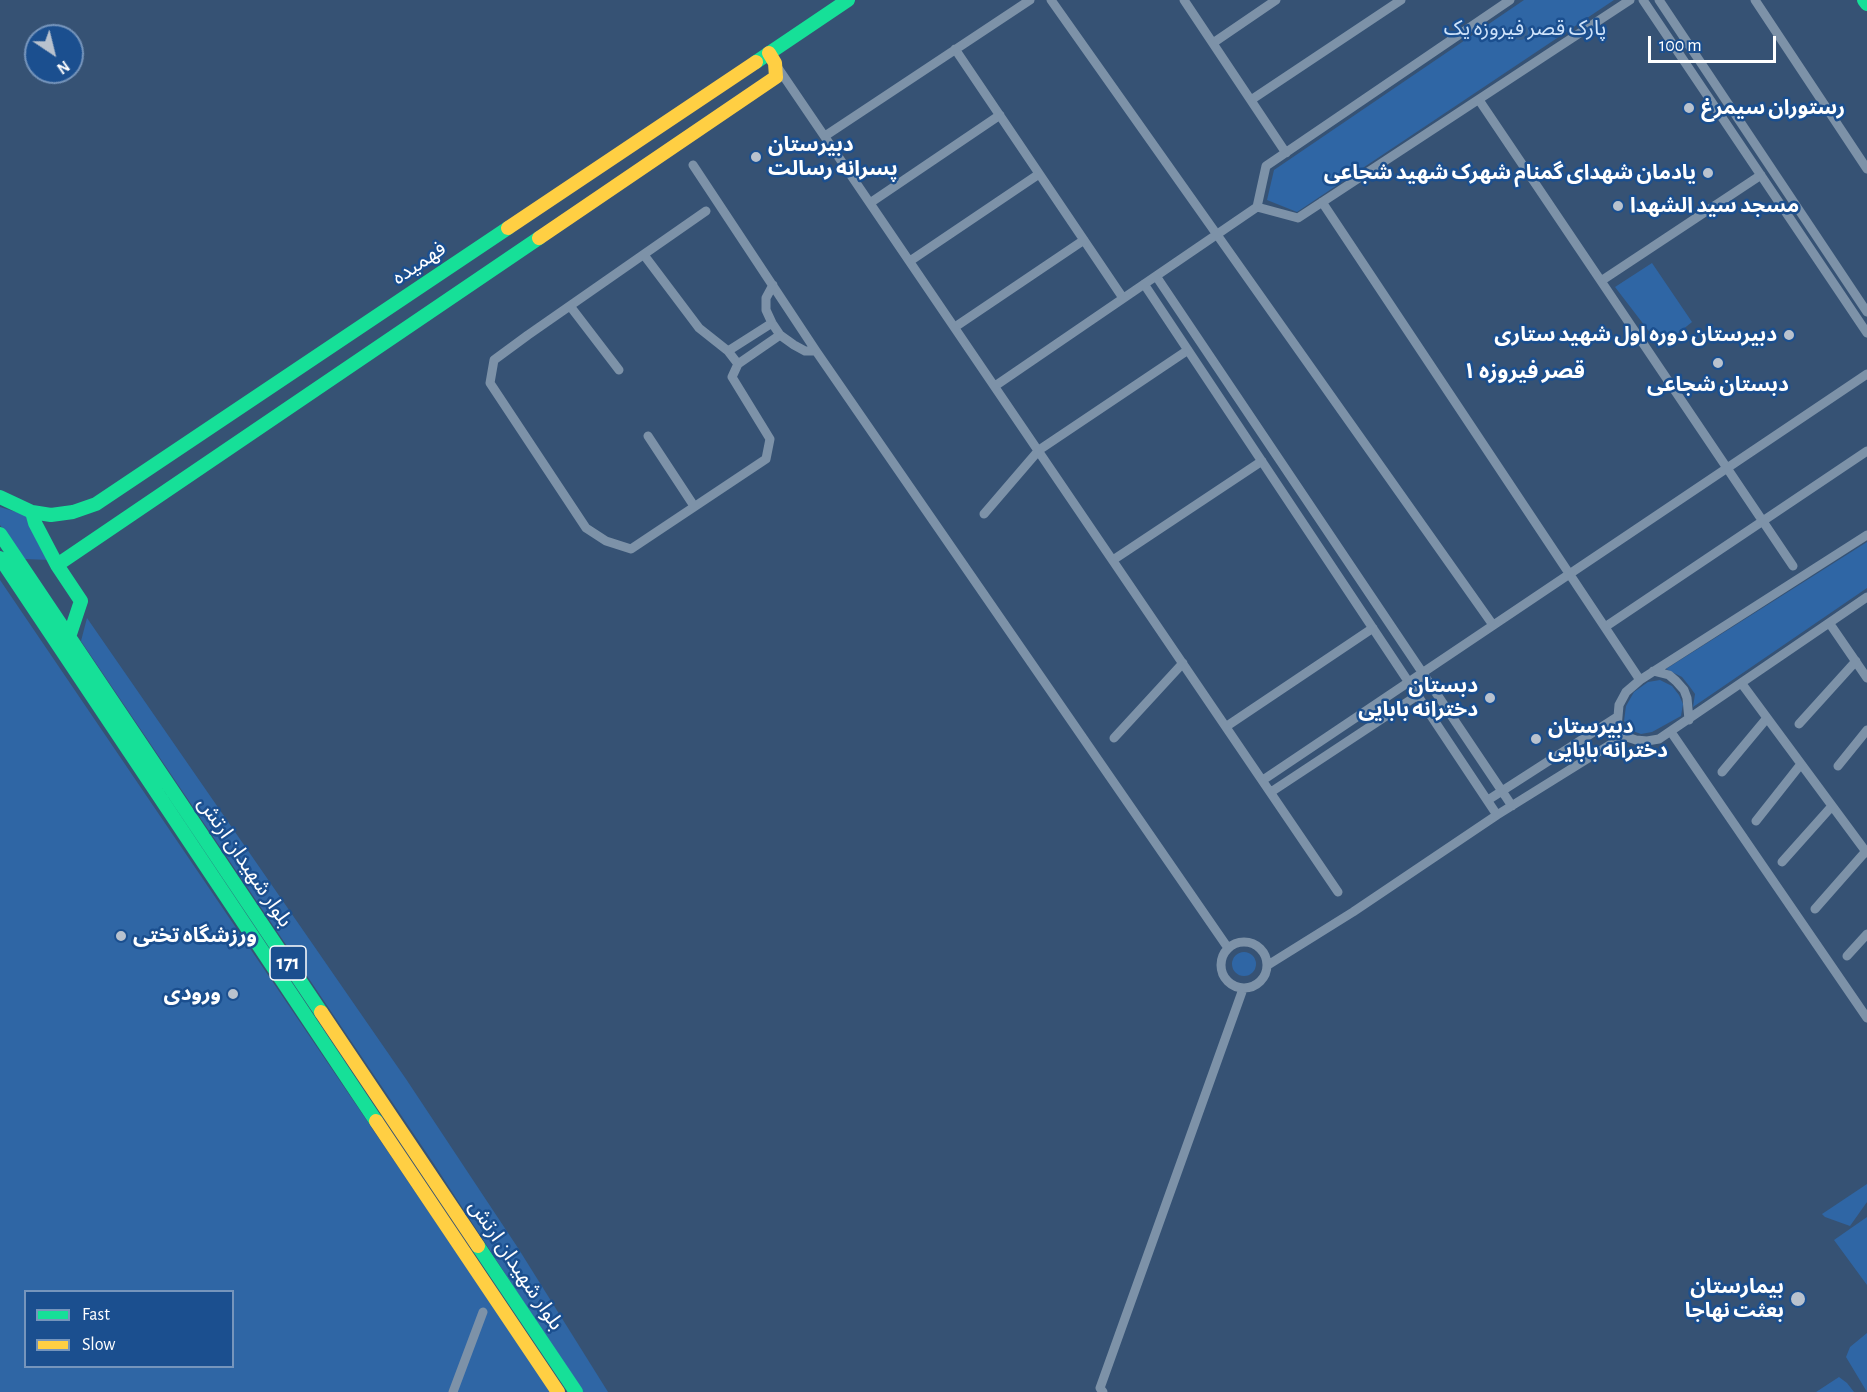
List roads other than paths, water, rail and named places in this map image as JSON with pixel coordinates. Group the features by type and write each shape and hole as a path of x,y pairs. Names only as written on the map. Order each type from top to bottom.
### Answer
{"main road":[{"name":"فهمیده","path":"0,497 33,512 51,515 73,512 96,504 772,58 848,0"},
{"path":"1864,0 1867,4"},
{"name":"فهمیده","path":"57,565 776,77 772,58"},
{"path":"33,512 35,523 57,565 81,601 69,637"},
{"name":"بلوار شهیدان ارتش","path":"0,534 576,1392"},
{"name":"بلوار شهیدان ارتش","path":"0,558 558,1392"}],"street":[{"path":"825,136 1030,0"},
{"path":"1051,0 1493,625"},
{"path":"1184,0 1286,153"},
{"path":"1213,43 1276,0"},
{"path":"1251,100 1401,0"},
{"path":"995,386 1257,207 1266,166 1499,3 1510,0"},
{"path":"1257,207 1298,218 1630,0"},
{"path":"1643,0 1867,333"},
{"path":"1659,0 1867,312"},
{"path":"1755,0 1867,169"},
{"path":"955,50 1123,298"},
{"path":"772,58 1338,892"},
{"path":"1479,100 1793,566"},
{"path":"870,203 1000,115"},
{"path":"693,165 816,351 1228,948"},
{"path":"910,261 1040,174"},
{"path":"1601,281 1761,175"},
{"path":"1322,202 1640,680"},
{"path":"706,211 494,360 490,383 585,528 606,541 631,549 766,459 770,440 732,377 738,364 780,335"},
{"path":"955,327 1084,240"},
{"path":"644,255 699,328 728,351 738,364"},
{"path":"1156,276 1512,806"},
{"path":"1144,284 1497,815"},
{"path":"772,285 766,298 766,310 772,323 780,335 805,351 816,351"},
{"path":"570,306 619,370"},
{"path":"728,351 772,323"},
{"path":"984,514 1039,450 1188,350"},
{"path":"1263,780 1867,374"},
{"path":"648,436 694,506"},
{"path":"1605,627 1867,451"},
{"path":"1113,560 1262,461"},
{"path":"1867,535 1640,680 1626,692 1619,705 1617,728 1624,736 1636,740 1659,739 1867,597"},
{"path":"1830,624 1867,678"},
{"path":"1227,726 1373,628"},
{"path":"1799,724 1856,661"},
{"path":"1114,738 1183,663"},
{"path":"1653,671 1668,675 1684,690 1689,720"},
{"path":"1271,792 1418,695 1423,673"},
{"path":"1742,684 1866,852 1815,909"},
{"path":"1488,800 1617,717"},
{"path":"1722,772 1767,718"},
{"path":"1838,766 1867,730"},
{"path":"1671,732 1867,1018"},
{"path":"1268,965 1353,912 1497,815 1624,736"},
{"path":"1756,821 1801,764"},
{"path":"1782,862 1832,806"},
{"path":"1847,956 1867,933"},
{"path":"1250,943 1262,951 1268,965 1258,985 1243,989 1229,983 1221,970 1223,954 1234,944 1250,943"},
{"path":"1103,1392 1100,1388 1243,989"},
{"path":"453,1392 483,1312"}],"place":[{"name":"رستوران سیمرغ","path":"1689,108"},
{"name":"دبیرستان پسرانه رسالت","path":"756,157"},
{"name":"یادمان شهدای گمنام شهرک شهید شجاعی","path":"1708,173"},
{"name":"مسجد سید الشهدا","path":"1618,206"},
{"name":"دبیرستان دوره اول شهید ستاری","path":"1789,335"},
{"name":"دبستان شجاعی","path":"1718,363"},
{"name":"دبستان دخترانه بابایی","path":"1490,698"},
{"name":"دبیرستان دخترانه بابایی","path":"1536,739"},
{"name":"ورزشگاه تختی","path":"121,936"},
{"name":"ورودی","path":"233,994"},
{"name":"بیمارستان بعثت نهاجا","path":"1798,1299"}],"district":[{"name":"قصر فیروزه ۱","path":"1524,371"}],"park label":[{"name":"پارک قصر فیروزه یک","path":"1525,29"}]}
